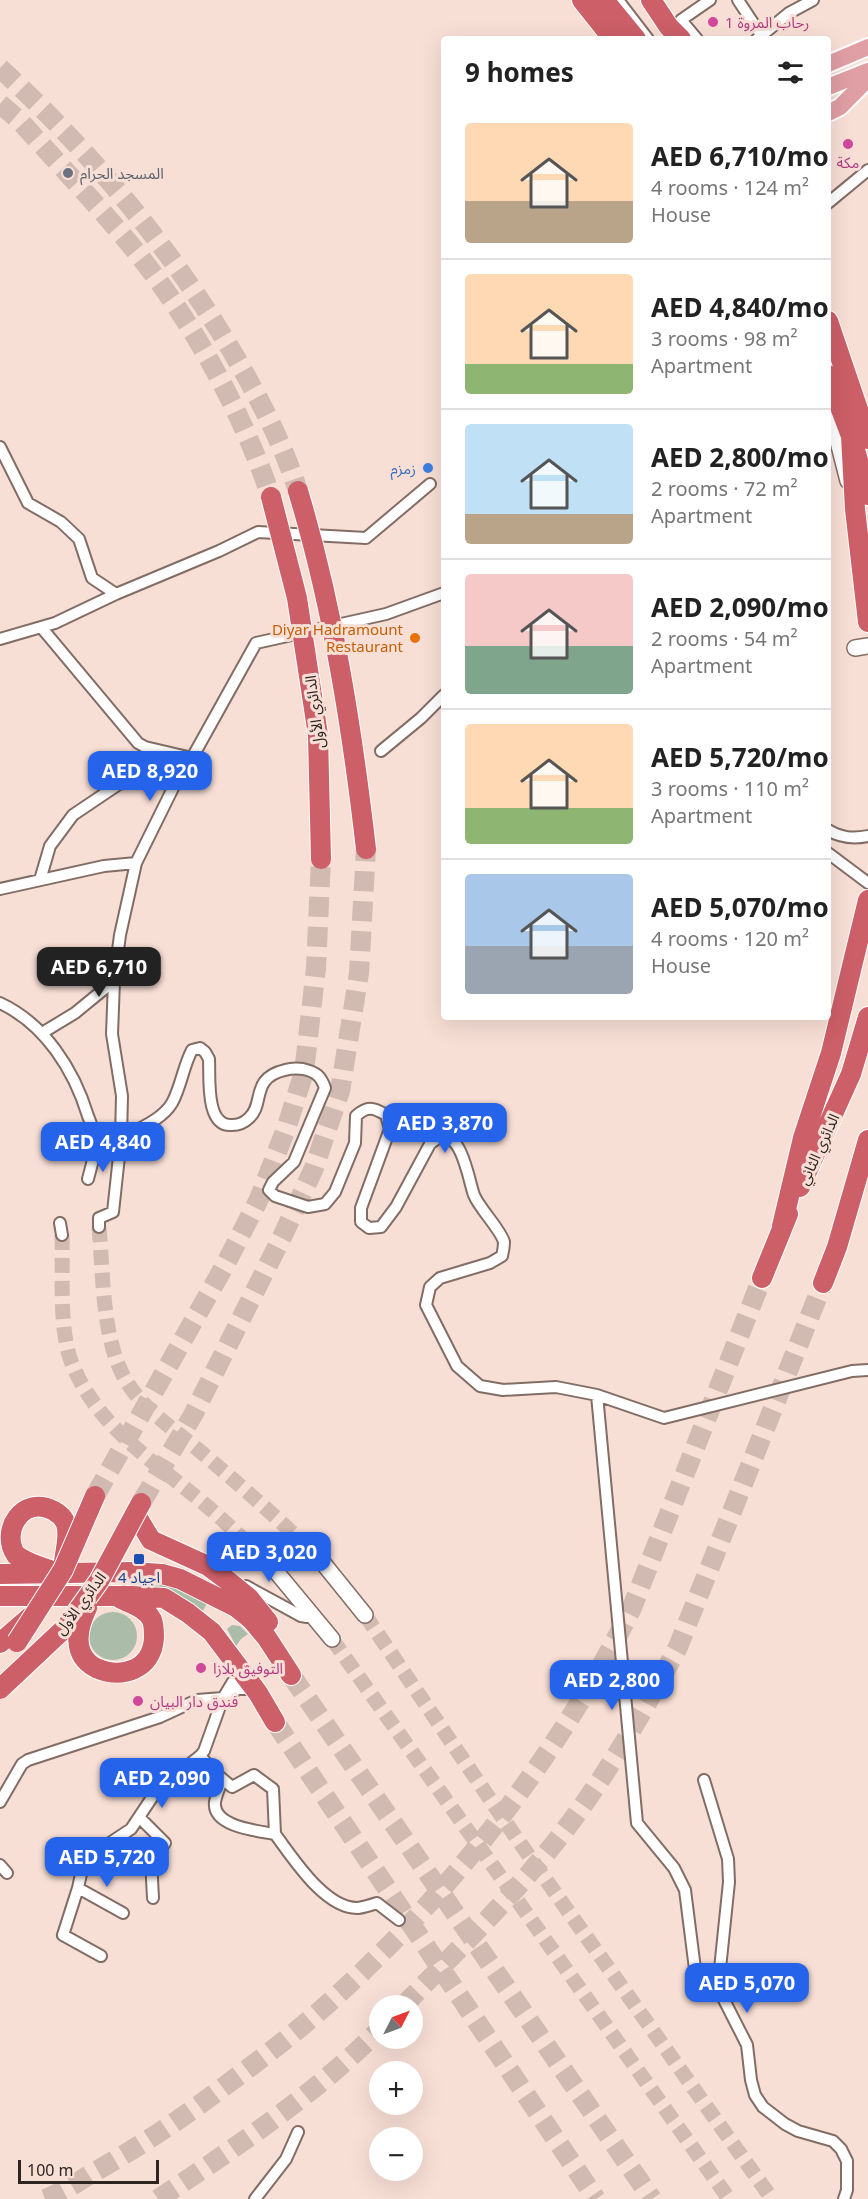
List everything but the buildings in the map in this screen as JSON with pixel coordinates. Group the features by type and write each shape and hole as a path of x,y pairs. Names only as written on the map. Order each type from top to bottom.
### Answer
{"highway":[{"path":"582,0 611,36"},
{"path":"604,0 634,36"},
{"path":"635,0 671,35"},
{"path":"651,0 671,35"},
{"path":"831,331 862,431 861,562 868,622"},
{"path":"831,380 862,431"},
{"name":"الدائري الأول","path":"298,491 317,555 334,641 356,764 366,849"},
{"name":"الدائري الأول","path":"271,497 297,598 318,735 321,859"},
{"path":"782,1226 803,1138 831,1053 868,900"},
{"name":"الدائري الثاني","path":"762,1278 782,1226 837,1108 867,1021"},
{"path":"837,1247 868,1140"},
{"path":"823,1283 837,1247 868,1183"},
{"name":"الدائري الأول","path":"0,1658 11,1638 42,1604 63,1572 95,1496"},
{"path":"35,1505 45,1506 58,1513 65,1521 68,1528 63,1572 15,1555 8,1545 5,1534 8,1523 24,1508 35,1505"},
{"name":"الدائري الأول","path":"0,1689 66,1627 99,1581 139,1509 151,1540 202,1564 227,1580"},
{"path":"0,1574 132,1572 180,1578 236,1607 252,1620 267,1638 291,1675 289,1653 265,1617 249,1598 227,1580"},
{"path":"99,1581 82,1618 77,1637 80,1652 89,1665 111,1674 139,1667 150,1656 154,1631 151,1619 139,1606 113,1596"},
{"path":"0,1596 113,1596 164,1599 212,1632 243,1671 275,1722"}],"main road":[{"path":"831,63 868,46"},
{"path":"831,86 868,71"},
{"path":"831,112 840,107 868,79"},
{"path":"831,423 862,502"},
{"path":"268,1563 332,1639"},
{"path":"323,1563 365,1615"}],"street":[{"path":"618,0 646,36"},
{"path":"694,36 681,20 710,0"},
{"path":"738,0 758,36"},
{"path":"760,36 789,13 813,0"},
{"path":"831,201 868,171"},
{"path":"0,447 28,503 61,522 79,539 92,578 116,594"},
{"path":"0,639 56,623 258,532 366,538 430,484"},
{"path":"99,1223 113,1212 121,1138 122,1096 112,1034 114,981 120,935 136,863 177,780 192,758 256,643 387,614 441,594"},
{"path":"41,627 138,743 145,747 192,758"},
{"path":"381,751 441,698"},
{"path":"40,880 50,846 73,815 119,784 139,780 177,780"},
{"path":"831,832 838,836 854,839 868,836"},
{"path":"831,856 868,883"},
{"path":"0,889 104,866 136,863"},
{"path":"42,1033 75,1013 114,981"},
{"path":"0,1003 13,1009 42,1033 61,1059 82,1097 96,1141 88,1179"},
{"path":"121,1138 165,1111 172,1102 186,1060 192,1050 200,1048 209,1059 211,1108 219,1120 229,1126 241,1124 251,1117 261,1088 267,1078 277,1072 296,1068 314,1071 322,1078 325,1088 294,1162 273,1182 269,1190 275,1196 308,1207 325,1204 335,1192 355,1143 356,1116 365,1109 375,1108 386,1115 390,1129 361,1208 362,1222 369,1228 381,1227 396,1207 430,1144 445,1137 454,1142 464,1157 474,1196 504,1242 502,1256 490,1263 440,1278 430,1287 426,1305 457,1366 480,1386 503,1390 556,1387 597,1395 664,1418 852,1371 868,1370"},
{"path":"60,1223 62,1235"},
{"path":"597,1395 637,1823 674,1868 685,1890 695,1969 718,1988 747,2045 755,2095 763,2107 785,2124 798,2131 833,2141 841,2149 847,2161 846,2190 843,2199"},
{"path":"227,1580 245,1586 301,1616 307,1617 312,1614"},
{"path":"101,1956 63,1935 84,1860 131,1829 157,1790 200,1756 204,1751 223,1698 243,1671"},
{"path":"0,1802 22,1764 28,1760 160,1717 197,1700 223,1698 238,1689 248,1689 258,1693"},
{"path":"200,1756 232,1787 254,1775 273,1789 275,1834 305,1874 328,1899 357,1908 377,1904 399,1920"},
{"path":"217,1774 221,1783 214,1804 217,1813 229,1823 245,1830 275,1834"},
{"path":"704,1780 728,1859 729,1882 718,1988"},
{"path":"139,1817 165,1843 151,1860 153,1898"},
{"path":"78,1888 123,1912"},
{"path":"255,2199 286,2159 298,2132"}],"green space":[{"path":"144,1582 179,1588 207,1603 202,1613 175,1596"},
{"path":"108,1612 118,1612 130,1619 137,1631 137,1641 130,1653 118,1660 108,1660 93,1649 89,1641 89,1631 100,1616"},
{"path":"232,1625 240,1626 248,1634 236,1646 227,1629"}],"tunnel":[{"path":"0,68 34,100 99,169 159,242 186,280 213,320 255,392 278,440 298,491"},
{"path":"0,104 19,120 102,212 173,301 229,396 271,497"},
{"path":"141,1503 193,1415 314,1168 340,1091 359,973 366,849"},
{"path":"95,1496 225,1265 259,1199 287,1126 304,1072 316,968 321,859"},
{"path":"99,1227 110,1338 121,1371 128,1383 156,1416 248,1492 323,1563"},
{"path":"62,1235 64,1330 70,1358 81,1382 95,1404 129,1442 208,1507 269,1563"},
{"path":"45,2199 73,2185 171,2125 304,2024 377,1958 420,1913 499,1819 536,1769 570,1717 631,1610 762,1278"},
{"path":"414,1995 499,1907 553,1845 588,1798 635,1724 678,1647 823,1283"},
{"path":"365,1615 515,1836 772,2199"},
{"path":"332,1639 729,2199"},
{"path":"291,1675 652,2199"},
{"path":"275,1722 596,2199"},
{"path":"158,2199 245,2140 301,2098 369,2040"}],"place":[{"name":"رحاب المروة 1","path":"713,22"},
{"name":"مكة","path":"848,144"},
{"name":"المسجد الحرام","path":"68,173"},
{"name":"زمزم","path":"428,468"},
{"name":"Diyar Hadramount Restaurant","path":"415,638"},
{"name":"اجياد 4","path":"139,1559"},
{"name":"التوفيق بلازا","path":"201,1668"},
{"name":"فندق دار البيان","path":"138,1701"}]}
